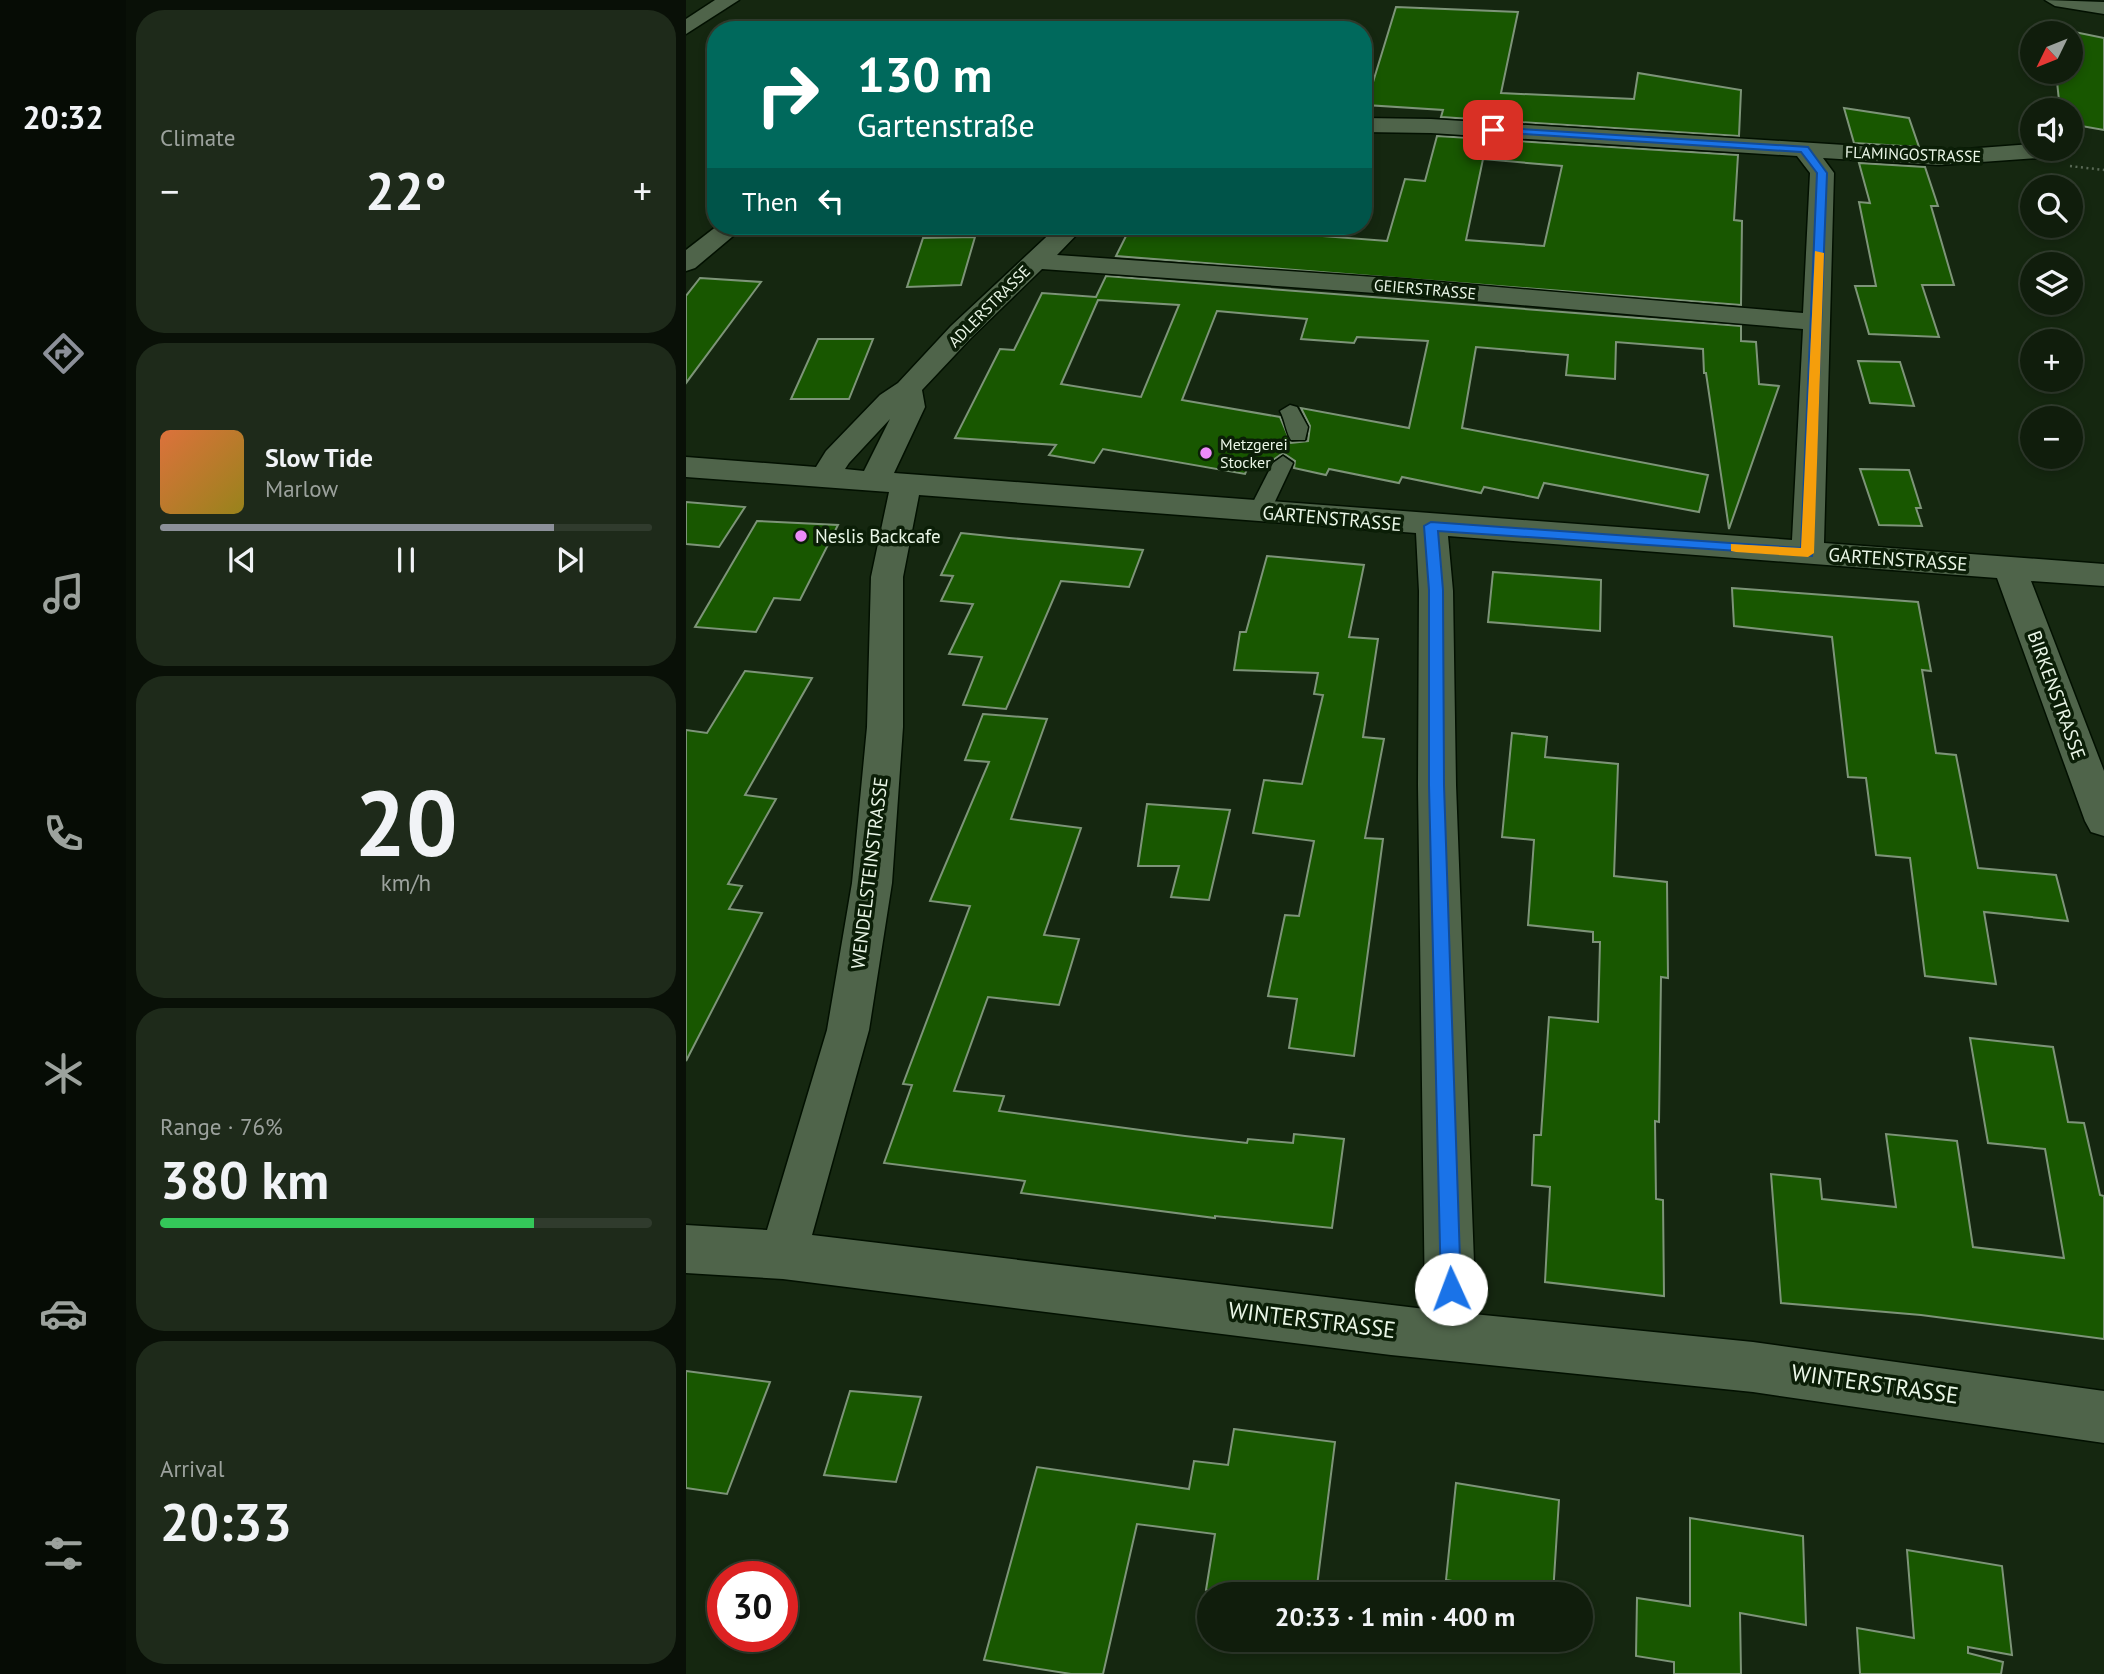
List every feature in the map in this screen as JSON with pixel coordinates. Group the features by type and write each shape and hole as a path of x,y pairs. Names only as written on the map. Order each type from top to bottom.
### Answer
{"street":[{"path":"686,28 729,0"},
{"path":"2055,0 2104,8"},
{"name":"FLAMINGOSTRASSE","path":"1372,125 1431,126 1938,158 2020,154"},
{"path":"1804,149 1822,173 1808,553"},
{"path":"686,263 721,235"},
{"name":"ADLERSTRASSE","path":"825,478 836,458 890,401 908,389 1062,235"},
{"name":"GEIERSTRASSE","path":"1034,261 1403,287 1817,322"},
{"path":"891,484 910,407 908,389"},
{"name":"GARTENSTRASSE","path":"686,467 1431,526 2104,575"},
{"name":"WENDELSTEINSTRASSE","path":"783,1255 844,1049 872,883 885,727 887,577 901,500 891,484"},
{"path":"1431,526 1436,590 1437,785 1451,1289 1447,1336"},
{"name":"BIRKENSTRASSE","path":"2010,568 2104,821"},
{"name":"WINTERSTRASSE","path":"686,1249 783,1255 1447,1336 1754,1367 2104,1417"}],"lane":[{"path":"1290,411 1298,427 1298,436"},
{"path":"1259,512 1283,463"}],"building":[{"path":"1396,7 1518,12 1501,93 1634,99 1638,73 1741,90 1739,136 1441,117 1443,110 1372,105 1372,85"},
{"path":"2083,34 2104,38 2104,130 2083,126 2083,98 2059,98 2057,84 2083,84"},
{"path":"1844,108 1909,118 1919,147 1854,143"},
{"path":"1437,136 1738,155 1734,220 1742,221 1741,305 1116,256 1126,235 1308,235 1387,241 1405,179 1425,181","holes":["1483,159 1562,166 1544,246 1466,240"]},
{"path":"1859,163 1925,167 1938,206 1931,206 1954,285 1922,285 1939,337 1869,334 1855,286 1876,286 1859,202 1870,203"},
{"path":"975,237 961,285 907,287 923,238"},
{"path":"1106,276 1741,326 1741,341 1756,342 1759,384 1779,386 1729,529 1704,373 1703,349 1616,342 1615,379 1566,375 1568,355 1476,347 1462,428 1708,475 1699,512 1544,483 1538,498 1484,487 1481,493 1402,477 1399,483 1329,469 1326,475 1294,468 1295,461 1283,453 1269,463 1265,470 1248,467 1245,474 1103,449 1094,463 1049,455 1056,445 955,438 1000,349 1014,350 1042,293 1096,297","holes":["1098,300 1179,305 1141,397 1061,384","1217,311 1307,319 1301,339 1354,343 1357,337 1428,341 1409,428 1301,408 1310,426 1308,441 1291,443 1280,417 1182,400"]},
{"path":"700,278 761,282 686,383 686,296"},
{"path":"818,339 873,339 849,399 791,399"},
{"path":"1858,361 1900,362 1914,406 1870,403"},
{"path":"1860,469 1909,470 1921,508 1916,508 1922,526 1879,525"},
{"path":"686,502 745,507 719,547 686,544"},
{"path":"757,521 838,525 800,600 774,598 756,632 695,627"},
{"path":"961,533 1143,550 1129,587 1061,581 1006,709 963,705 982,657 949,654 973,604 941,601 953,576 941,575"},
{"path":"1267,556 1364,565 1349,637 1378,639 1363,737 1384,739 1365,838 1383,839 1354,1056 1289,1048 1297,999 1268,996 1285,915 1299,916 1314,841 1253,833 1264,780 1302,784 1323,695 1314,694 1318,673 1234,670 1240,632 1246,632"},
{"path":"1493,572 1601,580 1600,631 1488,622"},
{"path":"1732,588 1918,602 1931,671 1922,670 1936,753 1956,755 1978,868 2056,875 2068,921 1984,912 1996,984 1925,976 1910,858 1876,855 1866,778 1848,777 1832,637 1734,626"},
{"path":"745,671 812,678 745,795 776,799 728,884 742,886 729,909 762,913 686,1061 686,730 707,733"},
{"path":"983,714 1047,719 1011,819 1081,828 1044,935 1079,939 1059,1005 988,997 954,1091 1004,1096 999,1111 1185,1136 1247,1143 1248,1139 1293,1143 1294,1134 1344,1139 1332,1228 1215,1218 1021,1193 1025,1181 884,1163 912,1085 903,1084 970,906 930,901 989,762 965,760"},
{"path":"1512,733 1547,737 1545,757 1618,764 1614,876 1667,882 1668,978 1661,977 1659,1122 1655,1121 1656,1199 1663,1200 1664,1296 1545,1282 1550,1187 1532,1185 1534,1135 1541,1135 1549,1017 1598,1022 1600,942 1593,942 1593,932 1528,925 1534,840 1502,837"},
{"path":"1147,804 1230,810 1209,900 1171,897 1179,866 1138,866"},
{"path":"1970,1038 2053,1047 2068,1122 2084,1123 2100,1195 2104,1196 2104,1339 1921,1315 1781,1303 1771,1174 1820,1179 1822,1199 1896,1207 1886,1134 1957,1141 1973,1247 2064,1258 2045,1149 1988,1143"},
{"path":"686,1371 770,1382 727,1494 686,1488"},
{"path":"850,1391 921,1397 896,1482 824,1475"},
{"path":"1234,1429 1335,1442 1318,1582 1207,1582 1215,1534 1137,1524 1103,1674 1071,1674 984,1660 1037,1467 1189,1489 1194,1461 1228,1465"},
{"path":"1456,1483 1559,1500 1554,1582 1446,1580"},
{"path":"1690,1518 1803,1536 1806,1625 1740,1613 1741,1674 1674,1674 1674,1662 1636,1656 1637,1598 1690,1606"},
{"path":"1907,1550 2002,1566 2012,1655 1968,1647 1968,1653 2003,1662 2001,1674 1860,1674 1857,1628 1914,1638"}],"slow traffic":[{"path":"1736,548 1808,553 1819,253"}],"place":[{"name":"Metzgerei Stocker","path":"1206,453"},
{"name":"Neslis Backcafe","path":"801,536"}],"route":[{"path":"1451,1289 1437,785 1436,590 1431,526 1808,553 1817,322 1822,173 1804,149 1493,130"}]}
